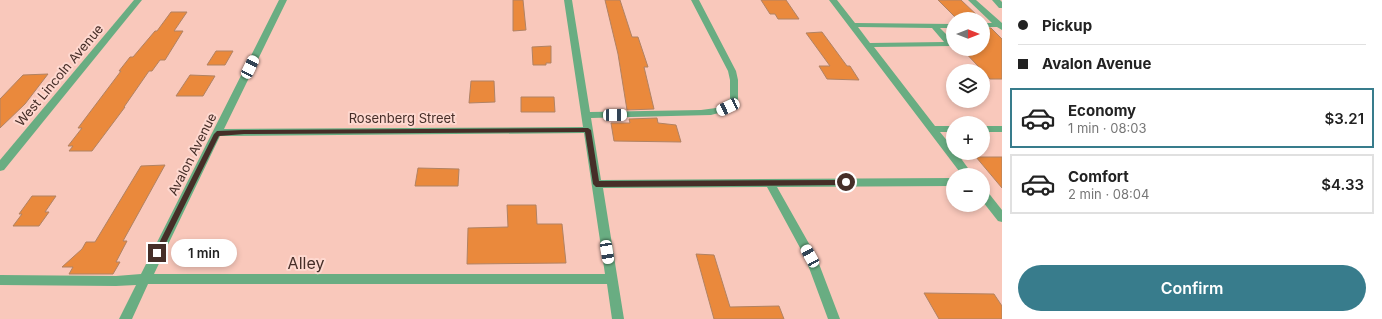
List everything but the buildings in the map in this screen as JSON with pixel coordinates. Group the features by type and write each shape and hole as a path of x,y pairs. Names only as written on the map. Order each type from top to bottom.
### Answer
{"street":[{"name":"West Lincoln Avenue","path":"0,167 138,0"},
{"name":"Avalon Avenue","path":"125,319 283,0"},
{"path":"568,0 618,319"},
{"path":"585,115 701,113 718,112 728,107 734,100 734,80 732,71 695,0"},
{"path":"833,0 963,168"},
{"path":"972,0 1001,26"},
{"path":"996,0 1002,6"},
{"path":"852,25 946,26"},
{"path":"990,25 1001,26"},
{"path":"868,45 951,44 934,26"},
{"path":"933,129 946,129"},
{"path":"990,129 1002,129"},
{"name":"Rosenberg Street","path":"217,134 244,132 588,130"},
{"path":"596,184 946,182"},
{"path":"770,183 810,256 834,319"},
{"path":"990,203 1002,218"},
{"name":"Alley","path":"0,280 116,280 145,278 611,279"}],"route":[{"path":"157,253 217,134 244,132 588,130 596,184 846,182"}]}
